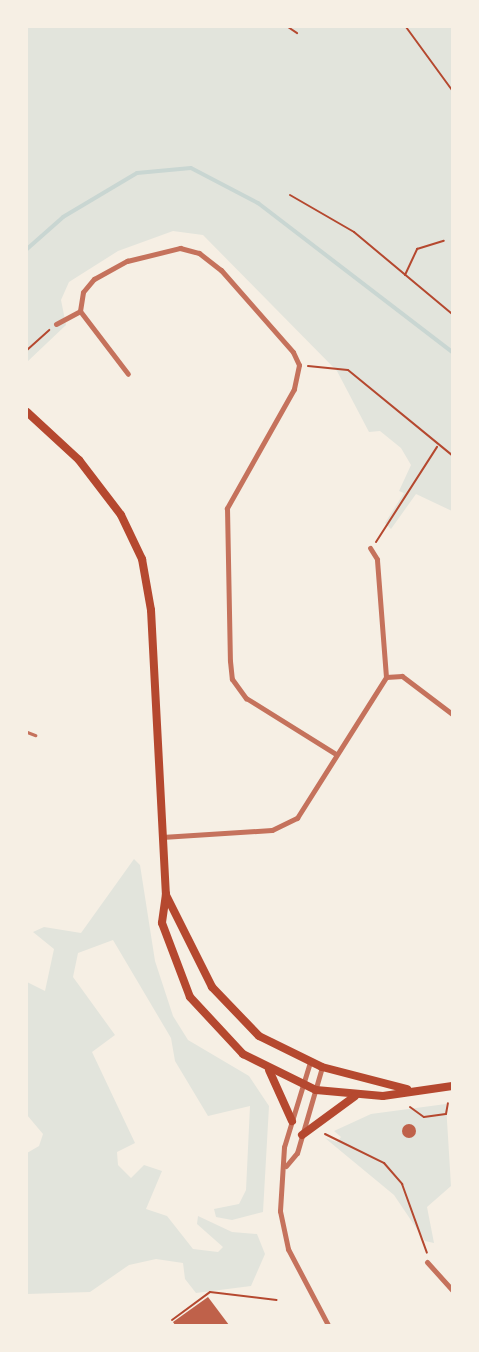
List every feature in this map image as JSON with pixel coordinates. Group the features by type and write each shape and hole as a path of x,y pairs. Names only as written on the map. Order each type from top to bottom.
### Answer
{"main road":[{"path":"27,412 68,446 98,483 142,559 151,610 166,894 162,923 183,985 220,1034 268,1070 316,1090 355,1096 452,1086"},
{"path":"166,894 221,1000 259,1036 322,1067 407,1089"},
{"path":"268,1070 292,1121"},
{"path":"302,1135 355,1096"}],"street":[{"path":"128,374 80,310 83,292 94,279 127,261 190,250 221,270 299,365 294,389 227,508 230,661 232,679 246,698 336,754"},
{"path":"56,324 80,310"},
{"path":"162,837 281,829 297,818 386,677 378,560 370,548"},
{"path":"386,677 402,676 452,714"},
{"path":"310,1062 284,1147 286,1166 280,1198 284,1234 328,1325"},
{"path":"286,1166 302,1135 322,1067"},
{"path":"427,1262 452,1290"}],"lane":[{"path":"27,732 35,735"}],"path":[{"path":"288,27 297,33"},
{"path":"406,27 452,90"},
{"path":"290,195 328,213 452,314"},
{"path":"405,275 417,249 444,241"},
{"path":"27,350 56,324"},
{"path":"299,365 348,370 437,447 452,455"},
{"path":"370,548 437,447"},
{"path":"410,1107 424,1117 446,1114 448,1103"},
{"path":"325,1134 384,1163 402,1184 420,1221 427,1262"},
{"path":"172,1320 210,1292 277,1300"}],"shaded area":[{"path":"27,27 452,27 452,511 416,494 391,529 385,523 404,493 399,491 411,465 401,448 380,431 369,432 337,371 203,235 173,231 118,251 69,282 61,300 66,325 27,362"},
{"path":"134,859 140,865 155,961 173,1016 188,1040 249,1076 269,1106 263,1212 232,1220 216,1217 214,1209 239,1204 246,1190 250,1106 208,1116 175,1061 171,1038 113,940 78,953 73,977 115,1035 92,1052 135,1143 117,1152 118,1165 131,1178 144,1165 162,1171 146,1209 167,1216 193,1249 218,1252 223,1247 197,1224 198,1216 232,1232 257,1234 265,1254 251,1286 196,1293 185,1279 183,1263 156,1259 129,1265 90,1292 27,1294 27,1153 39,1146 43,1134 27,1115 27,982 45,991 54,949 33,932 44,927 81,933"},
{"path":"446,1104 451,1186 427,1207 434,1243 425,1241 394,1195 325,1138 337,1142 341,1137 334,1131 371,1114"}],"building":[{"path":"409,1124 414,1126 416,1131 414,1136 409,1138 404,1136 402,1131 404,1126"},
{"path":"208,1297 229,1325 175,1325 173,1322"}],"waterway":[{"path":"27,249 63,217 137,173 191,168 258,203 452,352"}]}
